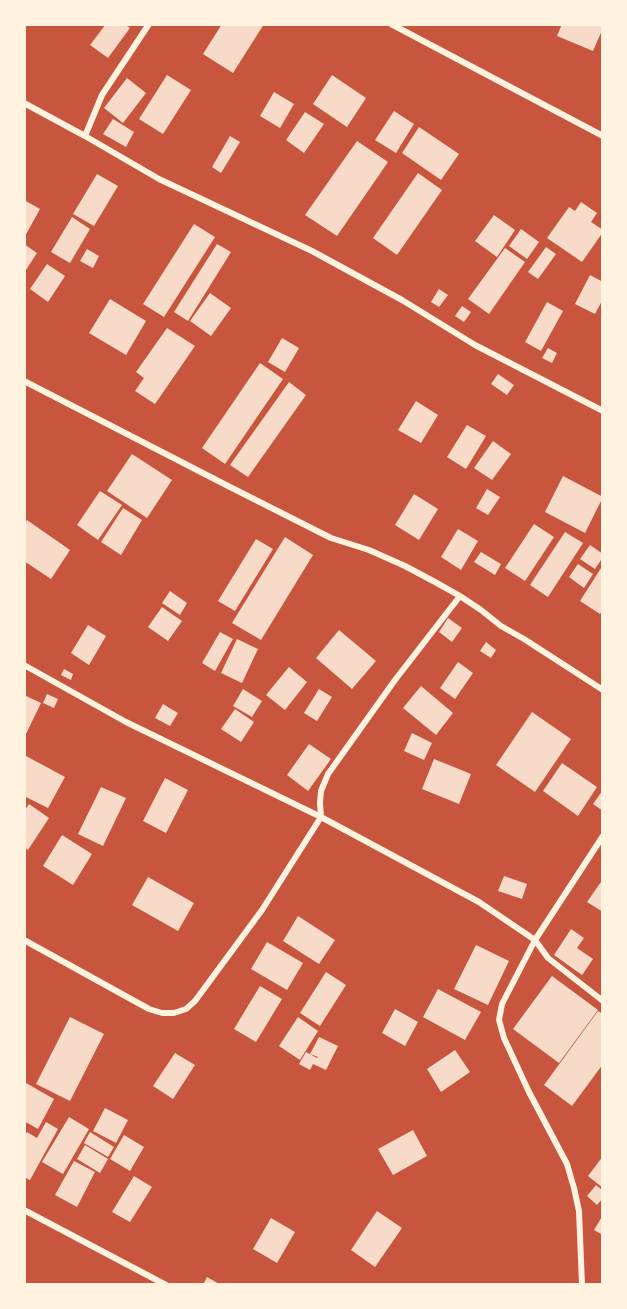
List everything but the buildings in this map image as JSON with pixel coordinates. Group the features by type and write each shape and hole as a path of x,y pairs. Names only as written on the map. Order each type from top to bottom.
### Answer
{"street":[{"path":"85,136 102,95 149,24"},
{"path":"391,24 603,136"},
{"path":"24,103 159,179 312,251 402,300 475,345 603,411"},
{"path":"24,381 331,538 369,550 405,566 460,596 501,626 603,690"},
{"path":"24,940 149,1009 168,1013 186,1010 262,910 321,817 321,791 328,774 395,680 460,596"},
{"path":"24,665 126,722 321,817 479,902 535,940 548,958 603,1001"},
{"path":"582,1285 579,1211 567,1164 529,1092 504,1038 499,1020 502,1004 535,940 603,836"},
{"path":"24,1210 166,1285"}]}
